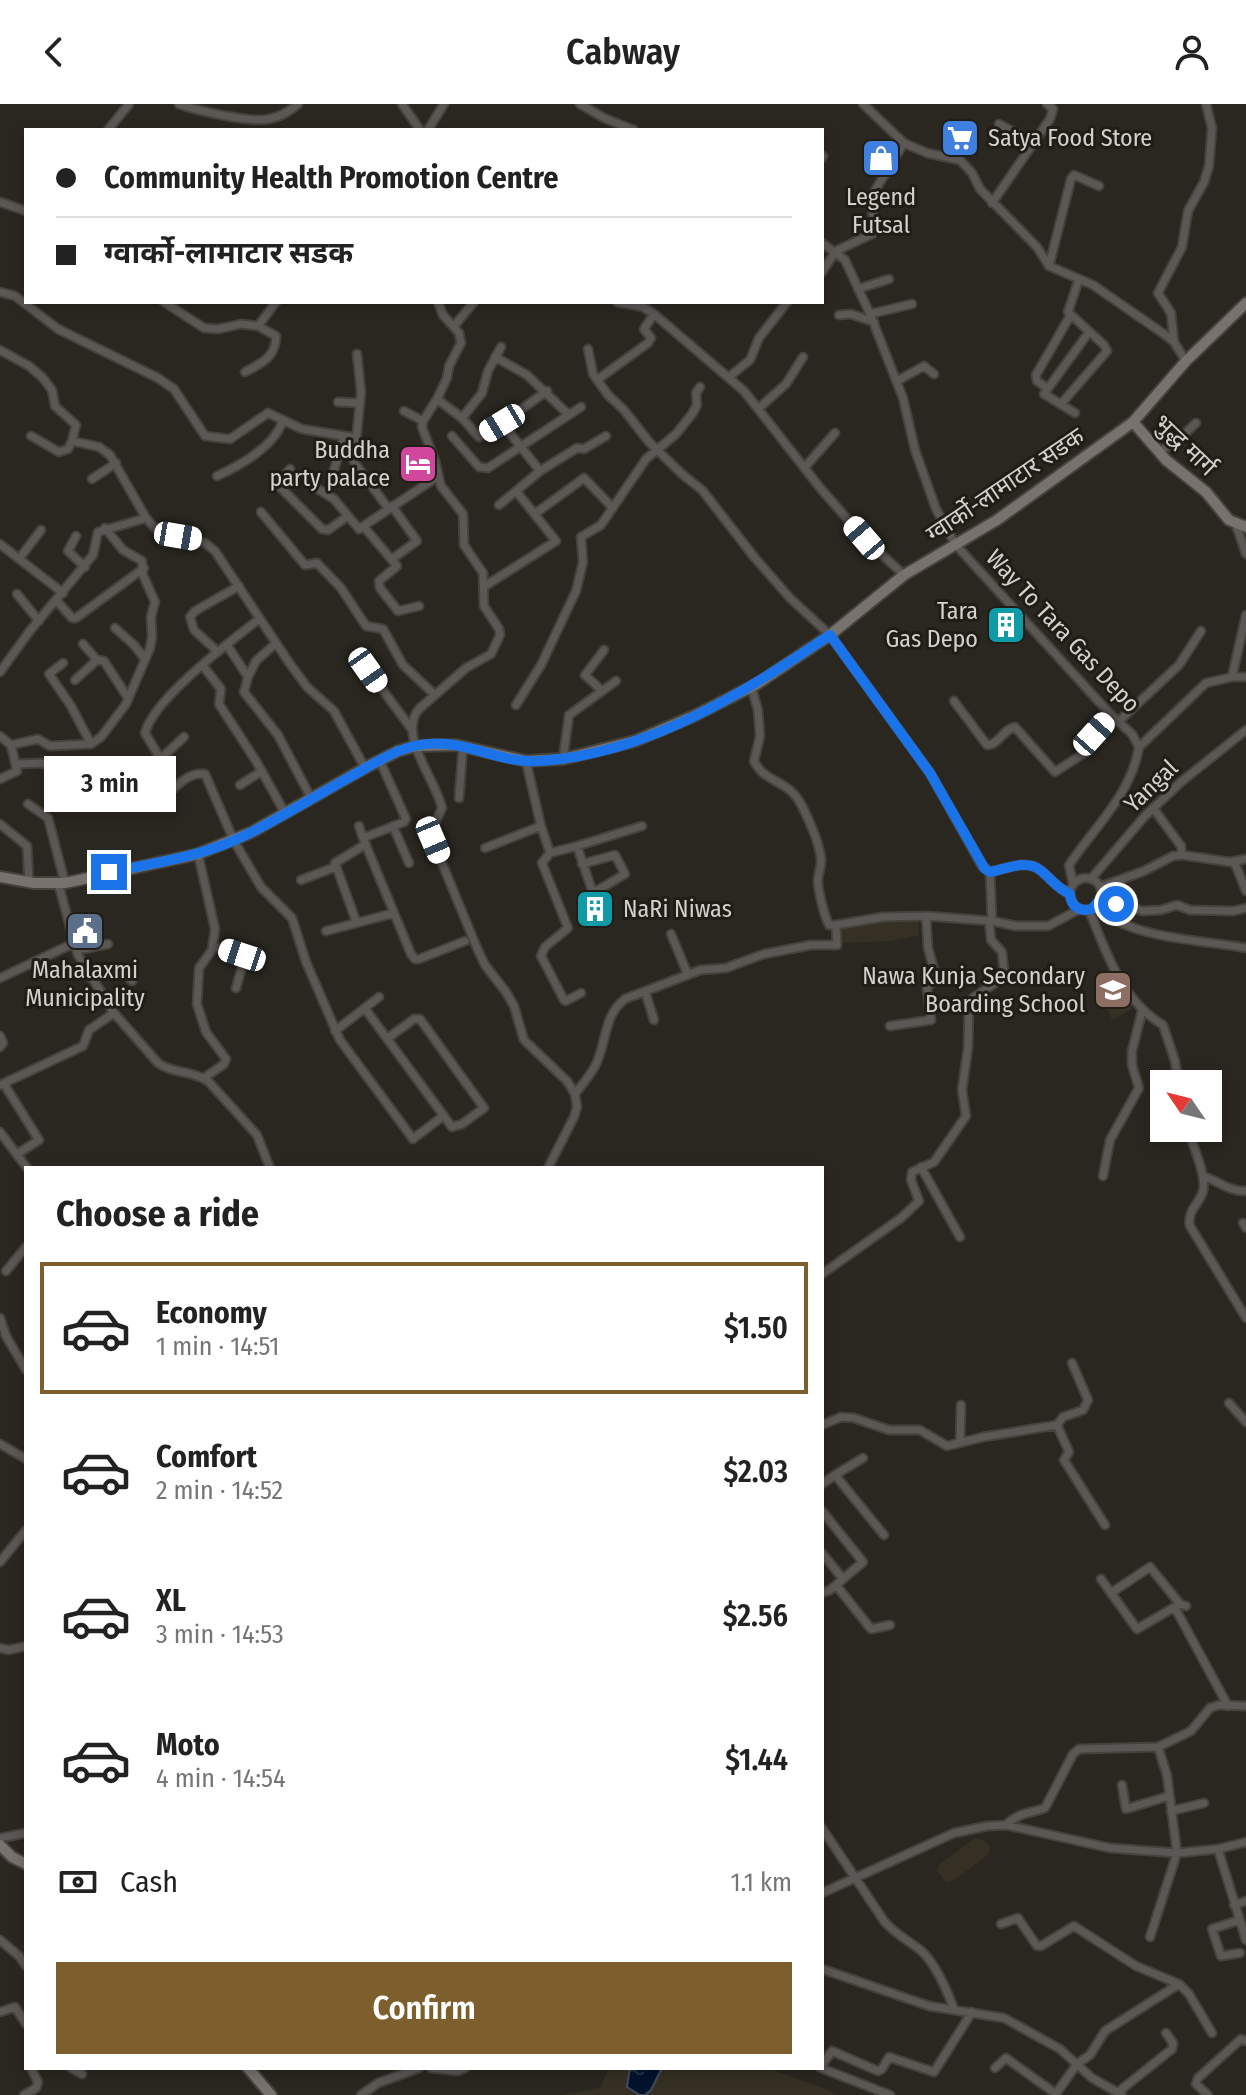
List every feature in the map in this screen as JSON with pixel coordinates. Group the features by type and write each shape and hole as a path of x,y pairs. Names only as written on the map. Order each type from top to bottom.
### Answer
{"main road":[{"name":"ग्वार्को-लामाटार सडक","path":"0,877 62,883 198,854 234,841 365,768 416,746 463,746 526,761 563,759 635,741 696,715 751,686 830,635 904,575 997,520 1133,422 1186,361 1246,303"},
{"name":"भुद्ध मार्ग","path":"1133,422 1158,452 1241,526"},
{"path":"0,1845 24,1863"},
{"path":"250,2070 271,2095"}],"street":[{"path":"111,126 129,104"},
{"path":"179,104 216,115 267,120 298,104"},
{"path":"402,104 419,128"},
{"path":"429,128 444,104"},
{"path":"580,104 629,128"},
{"path":"863,104 904,143 927,153 960,160 992,203 1037,247 1049,266 1079,279 1174,342 1186,361"},
{"path":"1174,342 1171,313 1158,293 1182,247 1188,211 1209,166 1212,128 1206,104"},
{"path":"992,203 1053,113 1049,105"},
{"path":"267,120 273,128"},
{"path":"999,124 1034,143"},
{"path":"824,269 836,251 872,234 871,197 904,143"},
{"path":"1049,266 1071,179 1074,175 1099,186"},
{"path":"0,204 24,210"},
{"path":"824,244 836,251"},
{"name":"Way To Tara Gas Depo","path":"836,251 849,267 872,318 897,381 915,450 936,509 955,544 1111,715 1132,734 1139,747"},
{"path":"858,289 889,279"},
{"path":"1061,404 1107,351 1068,312 1079,279"},
{"path":"0,292 15,296 24,303"},
{"path":"25,304 58,329 158,378 174,389 205,436 230,439 268,413 302,429 357,438"},
{"path":"167,304 204,328 218,329 241,324 258,326 276,336 278,341 271,357 245,372"},
{"path":"258,326 274,304"},
{"path":"411,729 413,715 466,668 491,654 499,643 499,629 484,606 483,573 464,545 463,514 441,486 422,427 461,343 461,337 443,315 439,304"},
{"path":"454,326 472,304"},
{"path":"628,304 643,307 654,314 730,376 864,538 904,575"},
{"path":"730,376 750,360 759,338 785,304"},
{"path":"839,315 872,318 912,304"},
{"path":"597,380 648,343 651,338 644,329 654,314"},
{"path":"1047,388 1037,381 1036,375 1070,316"},
{"path":"1075,413 1045,396 1047,388 1089,332"},
{"path":"462,418 482,393 501,347"},
{"path":"588,349 597,380 657,449 702,490 790,598 830,635 930,773 982,866 990,872 1034,866 1053,884 1070,894"},
{"path":"0,350 29,366 52,390 55,406 76,425 68,449 59,452 31,436"},
{"path":"357,354 360,403 354,462 417,541 392,559"},
{"path":"495,357 527,375 569,415"},
{"path":"758,409 786,384 803,357"},
{"path":"897,381 924,366 934,374"},
{"path":"516,705 541,665 576,591 583,562 581,537 601,525 646,459 676,434 696,409 695,397 700,387"},
{"path":"437,399 462,418 479,437 547,391"},
{"path":"338,402 360,403"},
{"path":"452,436 483,468 581,407"},
{"path":"404,411 423,421"},
{"path":"217,476 266,444 275,436 283,420"},
{"path":"502,423 540,471"},
{"path":"1158,452 1177,441 1196,423"},
{"path":"805,467 835,433"},
{"path":"334,470 344,436"},
{"path":"499,505 540,471 577,448 584,449 606,436"},
{"path":"72,441 99,447 116,463 146,518 165,535 194,539 210,546 307,687 334,711 365,768"},
{"path":"92,479 116,463"},
{"path":"290,469 282,479 281,488 322,529 328,530 348,516"},
{"path":"318,489 326,492 359,529 437,477"},
{"path":"536,513 584,478 613,508"},
{"path":"485,586 555,544 556,538 516,491"},
{"path":"261,512 305,565 317,563 329,574 366,626 383,629 403,665 435,695"},
{"path":"0,672 85,567 93,555 96,535 105,528 146,518"},
{"path":"1241,526 1246,554"},
{"path":"364,527 397,568 379,581 380,588 398,611 419,606"},
{"path":"11,745 32,739 50,746 91,744 101,737 118,715 150,648 155,602 143,575 142,561 123,550 105,528"},
{"path":"19,559 41,530"},
{"path":"76,536 68,551 85,567"},
{"path":"0,544 63,593"},
{"path":"56,600 72,618 76,618 144,568"},
{"path":"218,652 194,630 190,617 239,586"},
{"path":"17,594 39,621"},
{"path":"1232,677 1246,615"},
{"path":"160,758 147,739 146,728 171,696 259,619"},
{"path":"115,628 145,659"},
{"path":"1118,722 1179,665 1201,631"},
{"path":"276,643 256,661 244,692 271,724 311,798"},
{"path":"83,644 97,660 104,661 128,698"},
{"path":"227,645 248,677"},
{"path":"601,690 585,675 604,650"},
{"path":"75,680 97,660"},
{"path":"63,663 49,674 71,706 91,744"},
{"path":"203,666 221,689 219,704 285,813"},
{"path":"368,670 411,729 442,808 430,834 485,965 514,1006 524,1040 567,1081 575,1094 577,1107 574,1117 549,1166"},
{"path":"1080,909 1072,903 1070,894 1073,884 1069,865 1118,802 1137,759 1139,747 1206,683 1246,677"},
{"path":"563,759 569,715 616,681"},
{"path":"751,686 758,710 760,736 754,761 767,777 788,787 801,804 819,850 822,864 817,881 829,925 883,917 926,916 1016,926 1048,926 1080,909 1092,908 1109,918 1161,934 1246,948"},
{"path":"954,701 987,745 995,744 1010,728 1015,727 1055,772 1089,750 1088,739 1111,715"},
{"name":"Yangal","path":"1091,879 1153,808 1246,730"},
{"path":"0,737 11,745 17,764 17,771 0,779"},
{"path":"133,805 123,796 184,737"},
{"path":"459,798 463,746"},
{"path":"356,921 335,867 338,860 364,841 406,819 380,761"},
{"path":"526,761 550,853"},
{"path":"17,764 48,765 55,781"},
{"path":"240,785 262,771"},
{"path":"158,804 186,777 202,772 234,841 261,887 292,918 306,962 335,1031 350,1057 413,1139 443,1116"},
{"path":"28,804 48,818 76,947 91,978 114,1013 164,1068 204,1078 257,1135 269,1166"},
{"path":"1153,808 1181,846 1182,855"},
{"path":"0,824 27,846 29,882"},
{"path":"359,826 415,959 465,941"},
{"path":"393,826 409,863"},
{"path":"485,848 541,826"},
{"path":"581,993 564,1000 541,956 545,947 568,928 542,859 550,853 642,826"},
{"path":"577,846 582,864 593,893 625,874 615,855 582,864"},
{"path":"198,854 213,919 213,946 199,968 197,1004 206,1032 226,1059 224,1064 204,1078"},
{"path":"1100,887 1144,871 1173,856 1234,861 1246,859"},
{"path":"1234,861 1246,891"},
{"path":"301,880 335,867"},
{"path":"824,1273 901,1218 919,1201 911,1176 916,1169 934,1162 967,1114 962,1090 968,1048 969,1006 973,998 998,981 1004,971 1002,952 991,940 990,872"},
{"path":"1073,884 1081,879 1091,879 1100,887 1101,898 1092,908"},
{"path":"1101,898 1143,911 1177,905 1190,910 1233,911 1246,908"},
{"path":"1092,908 1113,965 1142,1011 1163,1025 1177,1070"},
{"path":"326,931 394,913"},
{"path":"890,1026 931,1020 927,988 936,977 928,948 926,916"},
{"path":"575,1094 595,1067 609,1017 616,1005 625,999 700,970 726,968 764,954 811,945 837,945 836,925"},
{"path":"671,934 688,975"},
{"path":"0,978 76,947 108,944"},
{"path":"213,946 245,957 236,988"},
{"path":"91,978 121,968 132,981"},
{"path":"645,991 654,1020"},
{"path":"335,1031 379,997"},
{"path":"366,1010 454,1128 484,1108 420,1019 414,1019 388,1038"},
{"path":"1103,1176 1110,1140 1139,1088 1132,1065 1132,1051 1142,1011"},
{"path":"17,1154 39,1140 2,1084 83,1046 89,1030 114,1013"},
{"path":"0,1036 3,1043 0,1047"},
{"path":"0,1132 26,1166"},
{"path":"1192,1142 1203,1176 1203,1193 1190,1212 1190,1226 1246,1318"},
{"path":"921,1167 960,1237"},
{"path":"1203,1176 1234,1192 1246,1191"},
{"path":"6,1271 24,1249"},
{"path":"0,1318 3,1337 24,1367"},
{"path":"824,1424 841,1417 854,1418 889,1430 920,1430 947,1446 1057,1425 1063,1417 1083,1410 1088,1400 1072,1363"},
{"path":"1229,1403 1246,1422"},
{"path":"960,1443 961,1405"},
{"path":"1057,1425 1069,1446 1064,1460 1105,1525"},
{"path":"0,1444 24,1458"},
{"path":"824,1480 863,1458"},
{"path":"835,1475 884,1535"},
{"path":"824,1513 863,1562 824,1592"},
{"path":"0,1562 24,1532"},
{"path":"824,1556 871,1629 890,1625"},
{"path":"1111,1593 1150,1567 1180,1606 1228,1706"},
{"path":"1101,1579 1137,1629 1180,1606"},
{"path":"0,1648 9,1650 24,1646"},
{"path":"1006,1825 1012,1818 1045,1808 1073,1754 1079,1749 1158,1747 1191,1731 1210,1708 1246,1706"},
{"path":"1150,1937 1177,1853 1167,1775 1158,1747"},
{"path":"1122,1785 1126,1809 1169,1796"},
{"path":"1171,1811 1204,1803"},
{"path":"824,1892 954,1833 1006,1825 1110,1848 1177,1853 1218,1849 1246,1842"},
{"path":"824,1831 894,1932 927,1957 947,1989 954,2009"},
{"path":"0,1838 24,1833"},
{"path":"1218,1849 1245,1935"},
{"path":"1234,1905 1246,1901"},
{"path":"1001,1924 1018,1918 1037,1946 1074,1926 1111,1952 1179,1984 1189,1994 1212,2033"},
{"path":"1239,1920 1212,1929 1221,1956 1240,1953"},
{"path":"0,1940 24,1963"},
{"path":"824,1970 921,2003 1004,2018 1060,2049 1092,2078 1119,2094 1172,2049 1173,2043 1166,2033"},
{"path":"995,2068 1006,2058 1056,2094 1077,2064 1090,2055 1105,2031 1179,1984"},
{"path":"0,2012 15,2007 24,2021"},
{"path":"824,2063 832,2051 878,2071 889,2057 934,2072 972,2012"},
{"path":"1208,2095 1196,2084 1198,2078 1241,2039 1246,2041"},
{"path":"824,2067 890,2095"},
{"path":"24,2095 36,2088 38,2082 32,2070"},
{"path":"75,2070 82,2074"},
{"path":"361,2095 378,2083 414,2070"}],"shaded area":[{"path":"918,912 919,935 891,941 840,943 838,922 861,915"},
{"name":"Nawa Kunja Secondary Boarding School","path":"1112,968 1129,996 1132,1009 1112,1020 1095,978"},
{"path":"975,1838 987,1842 990,1849 988,1855 946,1883 937,1870 940,1864"},
{"path":"608,2070 774,2070 840,2095 562,2095 600,2088"}],"water":[{"path":"630,2070 661,2070 645,2095 627,2087"}],"place":[{"name":"Satya Food Store","path":"960,138"},
{"name":"Legend Futsal","path":"881,158"},
{"name":"Buddha party palace","path":"418,464"},
{"name":"Tara Gas Depo","path":"1006,625"},
{"name":"NaRi Niwas","path":"595,909"},
{"name":"Mahalaxmi Municipality","path":"85,931"},
{"name":"Nawa Kunja Secondary Boarding School","path":"1113,990"}],"route":[{"path":"109,872 198,854 234,841 365,768 398,751 416,746 456,745 537,761 588,754 635,741 757,684 830,635 930,773 985,869 990,872 1034,866 1053,884 1070,894 1072,903 1080,909 1092,909 1101,898 1116,904"}]}
